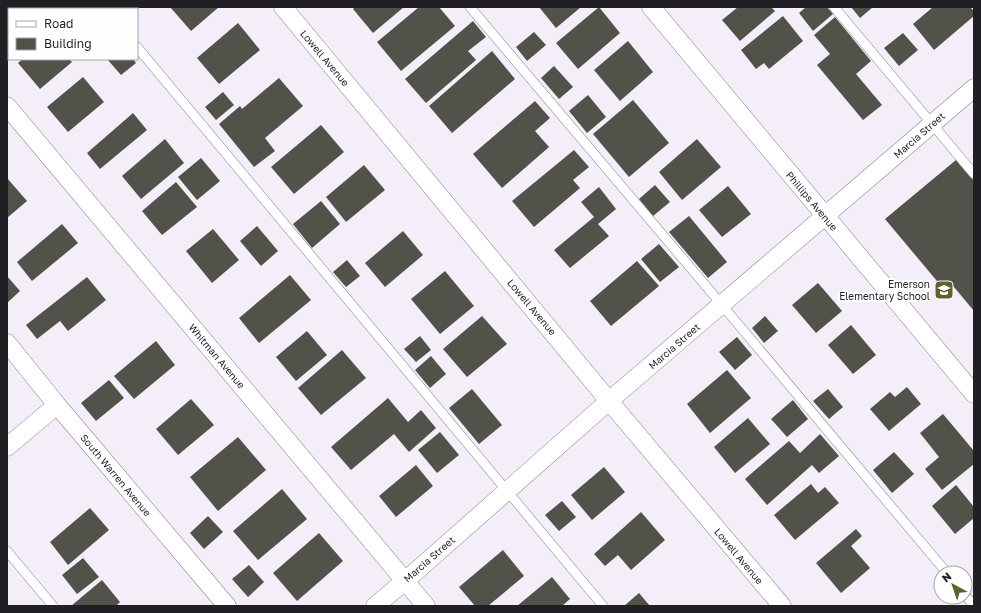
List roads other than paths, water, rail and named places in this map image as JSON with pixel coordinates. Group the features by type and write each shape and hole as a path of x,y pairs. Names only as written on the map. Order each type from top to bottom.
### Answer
{"street":[{"name":"Lowell Avenue","path":"283,7 609,401 782,606"},
{"name":"Phillips Avenue","path":"651,7 974,394"},
{"name":"Marcia Street","path":"375,606 609,401 974,88"},
{"name":"Whitman Avenue","path":"7,106 426,606"},
{"name":"South Warren Avenue","path":"7,343 56,405 227,606"},
{"path":"7,447 56,405"}],"lane":[{"path":"470,7 722,304 940,565"},
{"path":"834,7 974,174"},
{"path":"138,47 603,606"},
{"path":"7,551 53,606"}],"place":[{"name":"Emerson Elementary School","path":"944,290"}]}
